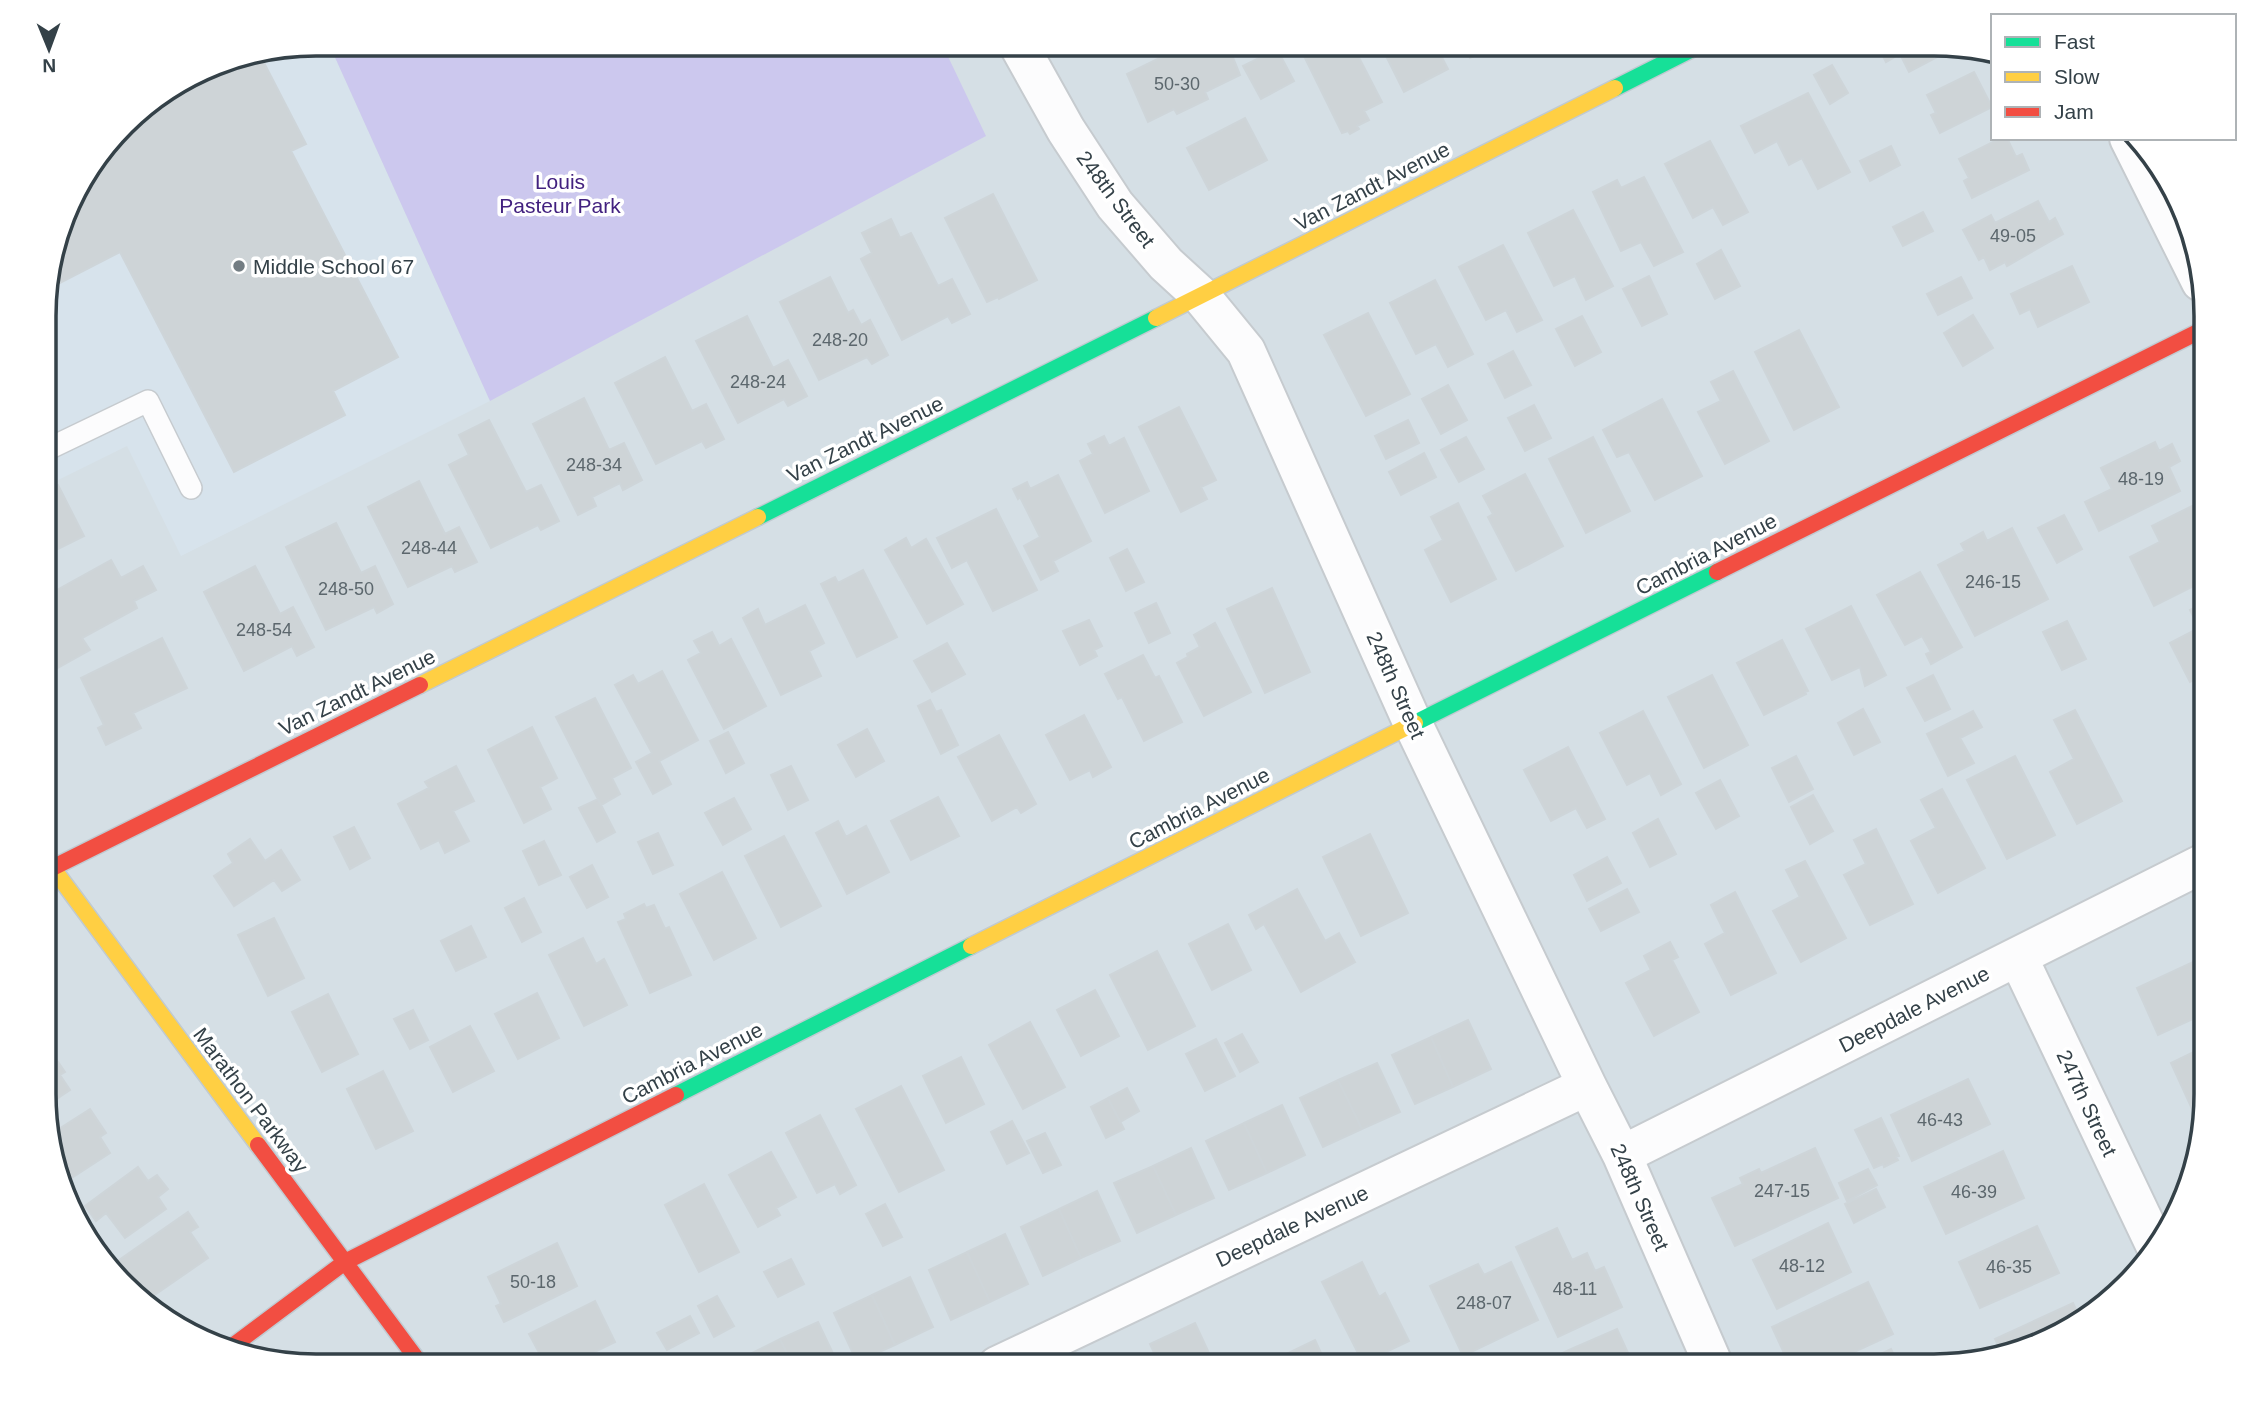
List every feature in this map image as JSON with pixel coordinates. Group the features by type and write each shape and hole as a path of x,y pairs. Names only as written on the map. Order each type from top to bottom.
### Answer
{"street":[{"name":"248th Street","path":"1025,56 1066,130 1115,205 1166,264 1201,296 1246,351 1413,724 1622,1155 1709,1354"},
{"name":"Van Zandt Avenue","path":"56,862 1201,296 1678,56"},
{"path":"2137,153 2186,252"},
{"name":"Cambria Avenue","path":"238,1342 345,1262 2194,334"},
{"name":"Deepdale Avenue","path":"1622,1155 2194,868"},
{"name":"Marathon Parkway","path":"56,877 413,1354"},
{"name":"247th Street","path":"2018,957 2151,1237"},
{"name":"Deepdale Avenue","path":"1022,1354 1587,1086"}],"lane":[{"path":"56,445 148,401 191,488"}],"shaded area":[{"path":"334,56 490,401 181,556 127,446 56,481 58,282 65,248 83,201 120,144 144,120 186,91 216,76 248,65 282,58"},
{"path":"1934,56 1991,62 1991,140 2126,140 2141,159 2187,258 2192,282 2194,1094 2189,1145 2180,1178 2167,1209 2130,1266 2106,1290 2079,1310 2034,1334 2002,1345 1968,1352 316,1354 265,1349 232,1340 201,1327 144,1290 120,1266 100,1239 76,1194 65,1162 58,1128 56,316 58,282 65,248 76,216 94,182 295,57"}],"green space":[{"name":"Louis Pasteur Park","path":"334,56 948,56 986,136 490,401"}],"building":[{"path":"1164,56 1232,56 1240,75 1205,92 1208,99 1177,114 1174,109 1148,122 1127,74"},
{"path":"1263,56 1281,56 1294,81 1261,99 1243,66"},
{"path":"1304,56 1358,56 1382,102 1364,111 1369,120 1357,126 1359,129 1350,134 1348,131 1342,133"},
{"path":"1386,56 1441,56 1448,69 1404,92"},
{"path":"1883,56 1896,56 1886,62"},
{"path":"1901,56 1939,56 1909,72"},
{"name":"Middle School 67","path":"263,61 306,144 291,151 398,357 333,391 345,415 234,472 120,252 58,284 65,248 76,216 100,171 120,144 144,120 186,91 216,76"},
{"path":"1832,65 1848,93 1830,104 1814,75"},
{"path":"1974,72 1991,108 1940,133 1931,115 1936,113 1927,95"},
{"path":"1808,93 1850,172 1818,189 1802,158 1789,165 1777,141 1755,153 1741,126"},
{"path":"1245,118 1267,160 1209,190 1187,148"},
{"path":"1997,140 2008,140 2016,157 2022,154 2029,170 1972,198 1964,181 1969,178 1959,159"},
{"path":"1710,141 1748,212 1723,225 1713,207 1693,218 1665,164"},
{"path":"1891,146 1900,165 1870,181 1860,161"},
{"path":"1644,177 1683,252 1654,266 1641,242 1621,251 1593,192 1617,180 1621,188"},
{"path":"993,194 1037,280 987,302 945,218"},
{"path":"2038,201 2049,222 2055,218 2063,234 2007,266 2005,262 1990,270 1984,257 1979,260 1963,230 1991,215 1995,223"},
{"path":"1573,210 1613,286 1586,300 1575,276 1554,286 1528,233"},
{"path":"1923,212 1933,231 1903,246 1893,227"},
{"path":"891,219 900,238 911,233 938,286 952,279 970,314 952,323 948,316 902,340 861,259 872,253 862,233"},
{"path":"1503,245 1542,320 1517,332 1506,310 1486,320 1459,267"},
{"path":"1721,250 1740,286 1715,299 1697,264"},
{"path":"2072,266 2089,302 2038,327 2030,309 2020,314 2011,294"},
{"path":"1649,276 1667,314 1642,326 1623,289"},
{"path":"830,277 848,313 853,310 861,325 870,320 888,355 872,364 867,357 819,380 780,302"},
{"path":"1961,277 1972,298 1938,315 1927,294"},
{"path":"1435,280 1473,354 1448,367 1436,344 1416,354 1390,303"},
{"path":"1368,313 1410,394 1366,416 1324,335"},
{"path":"1973,315 1993,348 1963,366 1944,333"},
{"path":"747,316 773,368 788,360 807,396 788,406 784,399 738,423 696,341"},
{"path":"1582,316 1601,352 1575,366 1556,329"},
{"path":"1799,330 1839,407 1794,430 1755,352"},
{"path":"1513,351 1531,385 1505,398 1488,364"},
{"path":"665,357 692,411 706,404 724,439 706,448 702,441 656,464 615,383"},
{"path":"1733,371 1769,441 1725,464 1698,412 1721,401 1711,382"},
{"path":"1448,385 1467,420 1441,434 1422,399"},
{"path":"584,398 609,450 624,443 642,480 623,490 620,483 592,497 596,506 578,515 533,424"},
{"path":"1662,399 1702,476 1655,500 1629,452 1617,457 1603,430"},
{"path":"1534,405 1551,438 1525,451 1508,418"},
{"path":"1179,407 1216,480 1201,487 1207,499 1181,512 1139,427"},
{"path":"489,420 526,492 541,485 559,521 541,530 538,525 491,548 449,465 469,455 459,435"},
{"path":"1408,420 1419,443 1386,459 1375,436"},
{"path":"1104,436 1109,446 1124,438 1149,491 1105,513 1080,461 1093,454 1088,444"},
{"path":"1466,437 1484,469 1459,482 1441,450"},
{"path":"1593,437 1630,511 1586,533 1549,459"},
{"path":"2155,442 2159,451 2172,444 2180,461 2169,467 2180,491 2099,531 2085,502 2112,489 2101,468"},
{"path":"1424,453 1436,477 1401,495 1389,472"},
{"path":"1525,474 1563,546 1516,571 1488,517 1493,514 1483,496"},
{"path":"1058,475 1091,541 1053,561 1058,571 1041,580 1024,546 1040,537 1020,497 1018,499 1013,489 1027,482 1030,489"},
{"path":"419,481 445,534 459,527 477,562 455,572 452,566 408,587 368,507"},
{"path":"58,485 84,536 56,550"},
{"path":"1458,503 1496,579 1451,602 1425,550 1443,540 1431,517"},
{"path":"2192,506 2194,510 2194,586 2154,606 2130,557 2160,542 2152,526"},
{"path":"996,509 1037,590 993,611 967,560 952,568 937,538"},
{"path":"2064,515 2082,549 2057,563 2038,528"},
{"path":"336,523 361,573 375,566 393,604 377,613 374,607 326,630 286,547"},
{"path":"2012,528 2048,599 1975,636 1938,565 1965,551 1961,544 1983,532 1987,541"},
{"path":"906,538 911,548 926,539 963,604 927,624 885,550"},
{"path":"1127,549 1144,582 1126,591 1110,558"},
{"path":"111,560 121,578 143,566 156,590 134,601 137,608 82,638 90,650 56,669 56,590"},
{"path":"255,566 280,614 293,607 314,647 297,656 292,646 244,671 204,592"},
{"path":"863,570 897,637 857,657 821,584 835,577 838,583"},
{"path":"1920,572 1962,647 1931,664 1926,654 1931,652 1922,636 1905,645 1877,595"},
{"path":"1272,588 1310,672 1265,693 1227,609"},
{"path":"1156,603 1170,633 1149,643 1135,613"},
{"path":"805,605 824,643 809,651 821,676 781,695 743,618 758,609 765,625"},
{"path":"1851,606 1886,675 1865,686 1860,667 1832,680 1806,629"},
{"path":"1089,620 1102,646 1094,650 1097,656 1080,665 1063,631"},
{"path":"2067,621 2086,659 2062,670 2043,632"},
{"path":"1215,623 1251,692 1204,716 1177,663 1200,647 1194,635"},
{"path":"2194,631 2194,680 2190,682 2170,643"},
{"path":"712,632 719,646 731,639 766,706 724,729 688,660 701,653 694,641"},
{"path":"162,638 187,688 133,713 141,728 106,745 98,728 104,725 81,678"},
{"path":"1782,640 1808,691 1764,715 1737,663"},
{"path":"947,643 965,674 932,692 914,661"},
{"path":"1143,655 1155,678 1159,676 1182,722 1144,741 1122,697 1118,699 1105,674"},
{"path":"662,671 698,740 659,761 671,784 653,794 636,762 652,753 615,685 633,675 638,684"},
{"path":"1712,675 1748,745 1704,768 1668,697"},
{"path":"1933,675 1950,709 1925,721 1907,688"},
{"path":"595,698 631,768 612,778 620,794 601,805 556,717"},
{"path":"930,700 936,712 941,710 958,745 941,754 918,706"},
{"path":"1863,709 1880,742 1854,755 1838,723"},
{"path":"2075,710 2122,801 2077,824 2050,772 2074,759 2054,720"},
{"path":"1643,711 1681,784 1661,795 1650,773 1627,785 1600,733"},
{"path":"1973,711 1982,727 1960,738 1974,763 1948,776 1927,734"},
{"path":"1084,715 1111,767 1093,777 1090,770 1070,780 1046,735"},
{"path":"532,727 557,778 540,787 551,809 524,823 488,750"},
{"path":"867,729 884,761 856,777 838,745"},
{"path":"728,732 744,763 726,773 710,741"},
{"path":"999,735 1036,804 1021,813 1017,807 992,821 958,757"},
{"path":"1568,747 1605,819 1587,828 1576,808 1551,821 1524,770"},
{"path":"1796,756 1813,789 1789,802 1772,768"},
{"path":"2015,756 2055,835 2007,859 1967,780"},
{"path":"456,766 474,801 453,811 469,841 445,853 439,840 421,849 398,804 429,788 425,782"},
{"path":"791,766 808,800 788,810 771,775"},
{"path":"1720,780 1739,816 1716,829 1696,793"},
{"path":"1942,789 1985,868 1938,893 1911,841 1936,828 1921,800"},
{"path":"1813,795 1833,831 1810,844 1791,807"},
{"path":"938,797 959,836 911,860 891,821"},
{"path":"734,798 751,829 723,845 705,813"},
{"path":"598,799 615,832 597,842 579,808"},
{"path":"1658,819 1676,854 1650,867 1633,833"},
{"path":"838,821 846,837 866,826 889,872 847,894 816,833"},
{"path":"354,827 370,858 350,869 334,837"},
{"path":"1876,829 1913,904 1870,925 1844,875 1866,864 1854,840"},
{"path":"658,833 673,865 653,874 638,842"},
{"path":"1370,834 1408,913 1361,936 1323,857"},
{"path":"784,836 821,906 781,927 745,856"},
{"path":"250,839 265,861 281,850 300,880 282,891 274,880 234,906 214,876 233,863 228,854"},
{"path":"544,841 561,875 539,885 523,851"},
{"path":"1607,857 1621,883 1587,901 1574,875"},
{"path":"1805,861 1846,938 1801,962 1773,911 1800,897 1786,870"},
{"path":"592,865 608,897 587,908 570,877"},
{"path":"722,872 756,938 714,960 680,894"},
{"path":"1297,889 1325,941 1339,933 1355,962 1301,992 1264,924 1256,929 1249,915"},
{"path":"1627,889 1639,912 1601,931 1589,909"},
{"path":"1735,892 1776,973 1731,995 1705,944 1725,933 1711,905"},
{"path":"524,898 541,932 522,942 505,908"},
{"path":"644,904 646,908 654,905 665,929 669,927 691,975 650,993 618,922 626,919 624,914"},
{"path":"274,918 304,978 268,996 238,935"},
{"path":"1228,924 1251,970 1212,990 1189,944"},
{"path":"471,926 486,957 456,971 441,941"},
{"path":"583,938 596,964 604,959 627,1005 584,1026 549,955"},
{"path":"1670,942 1678,957 1672,960 1699,1012 1654,1036 1626,983 1651,970 1644,956"},
{"path":"1157,951 1195,1026 1148,1050 1110,975"},
{"path":"2194,962 2194,1018 2158,1035 2137,988"},
{"path":"1095,990 1119,1036 1081,1056 1057,1010"},
{"path":"537,993 559,1038 518,1059 495,1014"},
{"path":"328,994 358,1054 322,1072 292,1012"},
{"path":"413,1010 428,1040 410,1049 394,1019"},
{"path":"1468,1020 1491,1069 1453,1087 1431,1037"},
{"path":"1030,1022 1065,1087 1023,1109 989,1045"},
{"path":"470,1026 494,1071 453,1092 430,1047"},
{"path":"1242,1034 1258,1062 1240,1072 1225,1043"},
{"path":"1431,1037 1453,1087 1415,1104 1392,1055"},
{"path":"1216,1039 1235,1076 1205,1091 1186,1054"},
{"path":"2194,1052 2192,1109 2171,1063"},
{"path":"961,1057 984,1104 946,1123 923,1076"},
{"path":"56,1059 65,1072 60,1075 70,1090 56,1099"},
{"path":"1377,1063 1400,1112 1362,1129 1338,1080"},
{"path":"383,1071 413,1131 376,1149 347,1089"},
{"path":"1968,1079 1990,1124 1912,1161 1891,1115"},
{"path":"1338,1080 1362,1129 1323,1147 1300,1098"},
{"path":"901,1086 944,1170 899,1192 856,1109"},
{"path":"1127,1088 1139,1111 1120,1122 1108,1098"},
{"path":"1108,1098 1124,1129 1106,1138 1091,1107"},
{"path":"1282,1105 1305,1155 1267,1173 1244,1123"},
{"path":"90,1109 106,1133 100,1137 110,1153 70,1179 58,1129"},
{"path":"820,1115 856,1185 840,1194 835,1184 817,1193 786,1133"},
{"path":"1881,1118 1899,1156 1896,1157 1898,1160 1884,1167 1883,1164 1874,1168 1855,1130"},
{"path":"1012,1121 1029,1153 1007,1164 991,1132"},
{"path":"1244,1123 1267,1173 1229,1190 1206,1141"},
{"path":"1045,1133 1061,1165 1043,1173 1027,1141"},
{"path":"1191,1148 1214,1198 1176,1215 1153,1166"},
{"path":"1815,1148 1838,1198 1735,1246 1712,1198 1743,1184 1740,1178 1759,1169 1761,1173"},
{"path":"2003,1151 2024,1198 1946,1234 1924,1187"},
{"path":"771,1152 796,1197 776,1208 780,1215 758,1227 729,1175"},
{"path":"1153,1166 1176,1215 1137,1233 1114,1183"},
{"path":"138,1167 148,1181 157,1175 168,1189 158,1197 166,1209 125,1238 106,1213 96,1221 85,1206"},
{"path":"1868,1169 1877,1185 1847,1201 1839,1183"},
{"path":"704,1184 739,1252 699,1272 665,1205"},
{"path":"1876,1189 1885,1207 1854,1223 1845,1204"},
{"path":"1097,1191 1120,1241 1081,1258 1059,1209"},
{"path":"885,1204 902,1237 883,1246 866,1214"},
{"path":"1059,1209 1081,1258 1043,1276 1021,1227"},
{"path":"188,1212 198,1227 190,1232 208,1258 153,1296 117,1262"},
{"path":"1828,1223 1851,1272 1777,1309 1753,1260"},
{"path":"2037,1226 2059,1273 1980,1308 1959,1262"},
{"path":"1557,1228 1572,1260 1587,1253 1595,1271 1604,1267 1622,1307 1558,1337 1516,1247"},
{"path":"1005,1234 1028,1284 990,1302 967,1252"},
{"path":"557,1243 577,1286 504,1322 496,1306 501,1304 488,1277"},
{"path":"967,1252 990,1302 951,1320 929,1270"},
{"path":"791,1259 804,1284 778,1297 764,1272"},
{"path":"1362,1262 1379,1297 1385,1293 1409,1341 1382,1354 1358,1354 1322,1282"},
{"path":"1511,1262 1538,1320 1462,1354 1430,1286 1478,1264 1484,1275"},
{"path":"910,1277 933,1327 895,1345 872,1295"},
{"path":"1868,1282 1893,1334 1850,1354 1784,1354 1772,1327"},
{"path":"872,1295 895,1345 875,1354 853,1354 834,1313"},
{"path":"717,1296 734,1326 714,1337 698,1306"},
{"path":"595,1301 615,1342 590,1354 540,1354 529,1334"},
{"path":"2073,1303 2077,1311 2018,1340 1998,1346 1995,1339"},
{"path":"690,1316 699,1333 667,1350 657,1333"},
{"path":"818,1322 833,1354 787,1354 780,1339"},
{"path":"1195,1323 1209,1354 1155,1354 1150,1344"},
{"path":"1617,1329 1628,1354 1561,1354"},
{"path":"780,1339 787,1354 750,1354"},
{"path":"1315,1340 1321,1354 1286,1354"},
{"path":"1891,1349 1893,1354 1880,1354"}],"traffic: fast":[{"path":"1615,88 1678,56"},
{"path":"758,517 1156,318"},
{"path":"1415,723 1717,572"},
{"path":"676,1095 971,946"}],"traffic: slow":[{"path":"1156,318 1615,88"},
{"path":"420,685 758,517"},
{"path":"971,946 1415,723"},
{"path":"56,872 258,1145"}],"traffic: jam":[{"path":"1717,572 2194,334"},
{"path":"56,866 420,685"},
{"path":"238,1342 345,1262 676,1095"},
{"path":"258,1145 413,1354"}],"place":[{"name":"Middle School 67","path":"239,266"}]}
